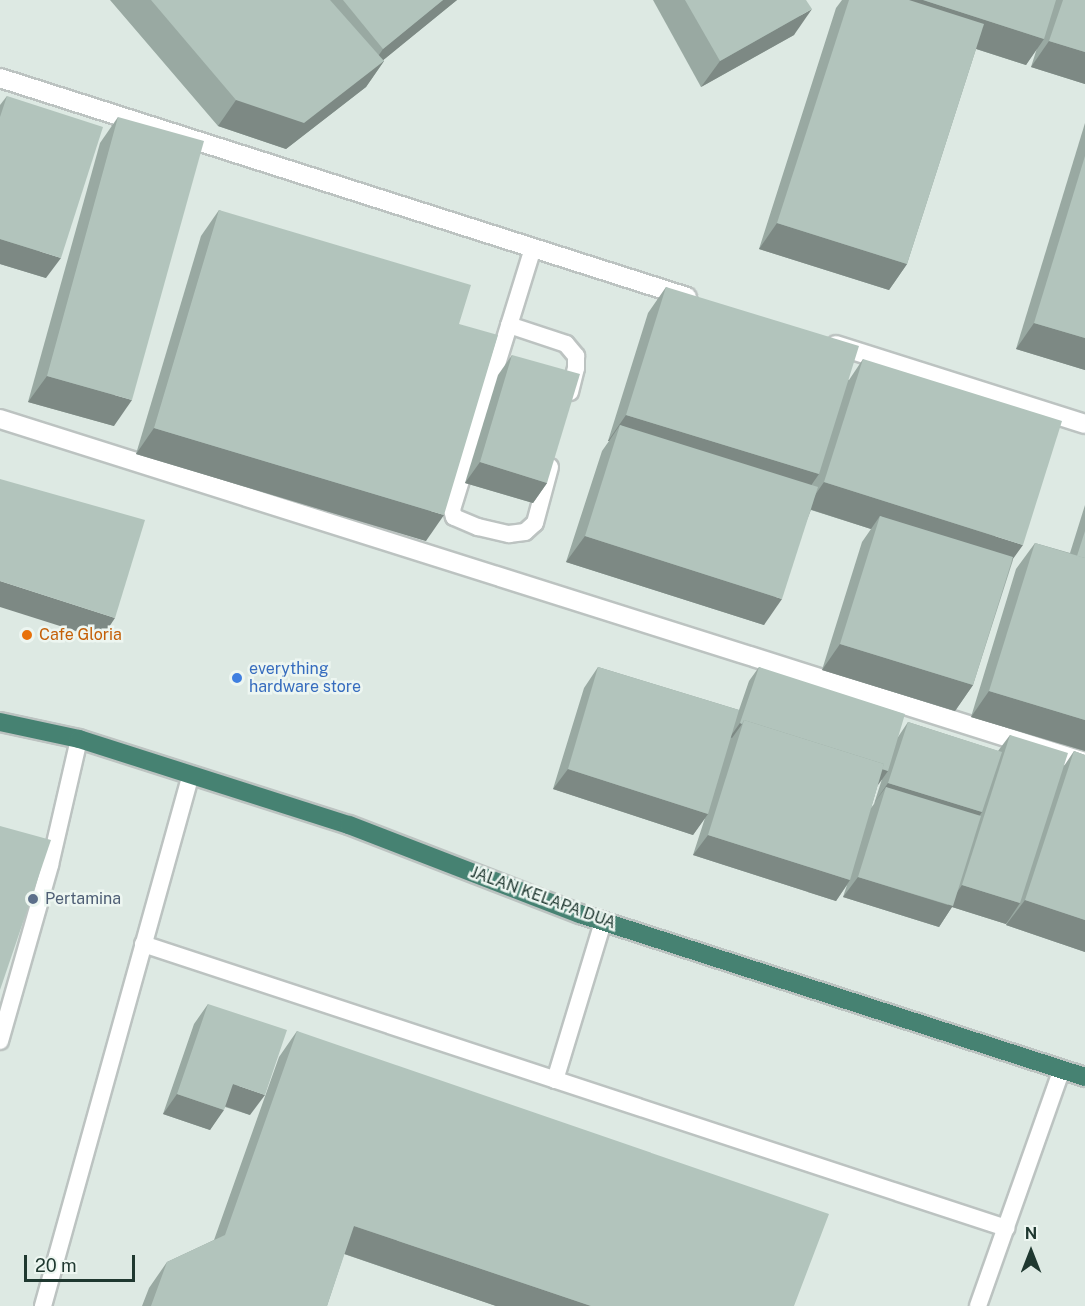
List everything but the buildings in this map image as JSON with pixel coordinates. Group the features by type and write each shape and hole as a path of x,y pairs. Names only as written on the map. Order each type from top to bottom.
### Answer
{"highway":[{"name":"JALAN KELAPA DUA","path":"0,722 79,739 350,825 603,922 1085,1077"}],"street":[{"path":"0,78 702,302"},
{"path":"815,338 1085,424"},
{"path":"0,419 1085,762"}],"lane":[{"path":"533,248 452,510 454,518 478,527 509,534 525,532 535,523 555,446"},
{"path":"509,325 566,344 576,356 576,368 564,412"},
{"path":"0,1041 50,865 79,739"},
{"path":"43,1306 191,774"},
{"path":"555,1080 603,922"},
{"path":"143,944 1006,1228"},
{"path":"978,1306 1062,1069"}],"place":[{"name":"Cafe Gloria","path":"27,635"},
{"name":"everything hardware store","path":"237,678"},
{"name":"Pertamina","path":"33,899"}]}
